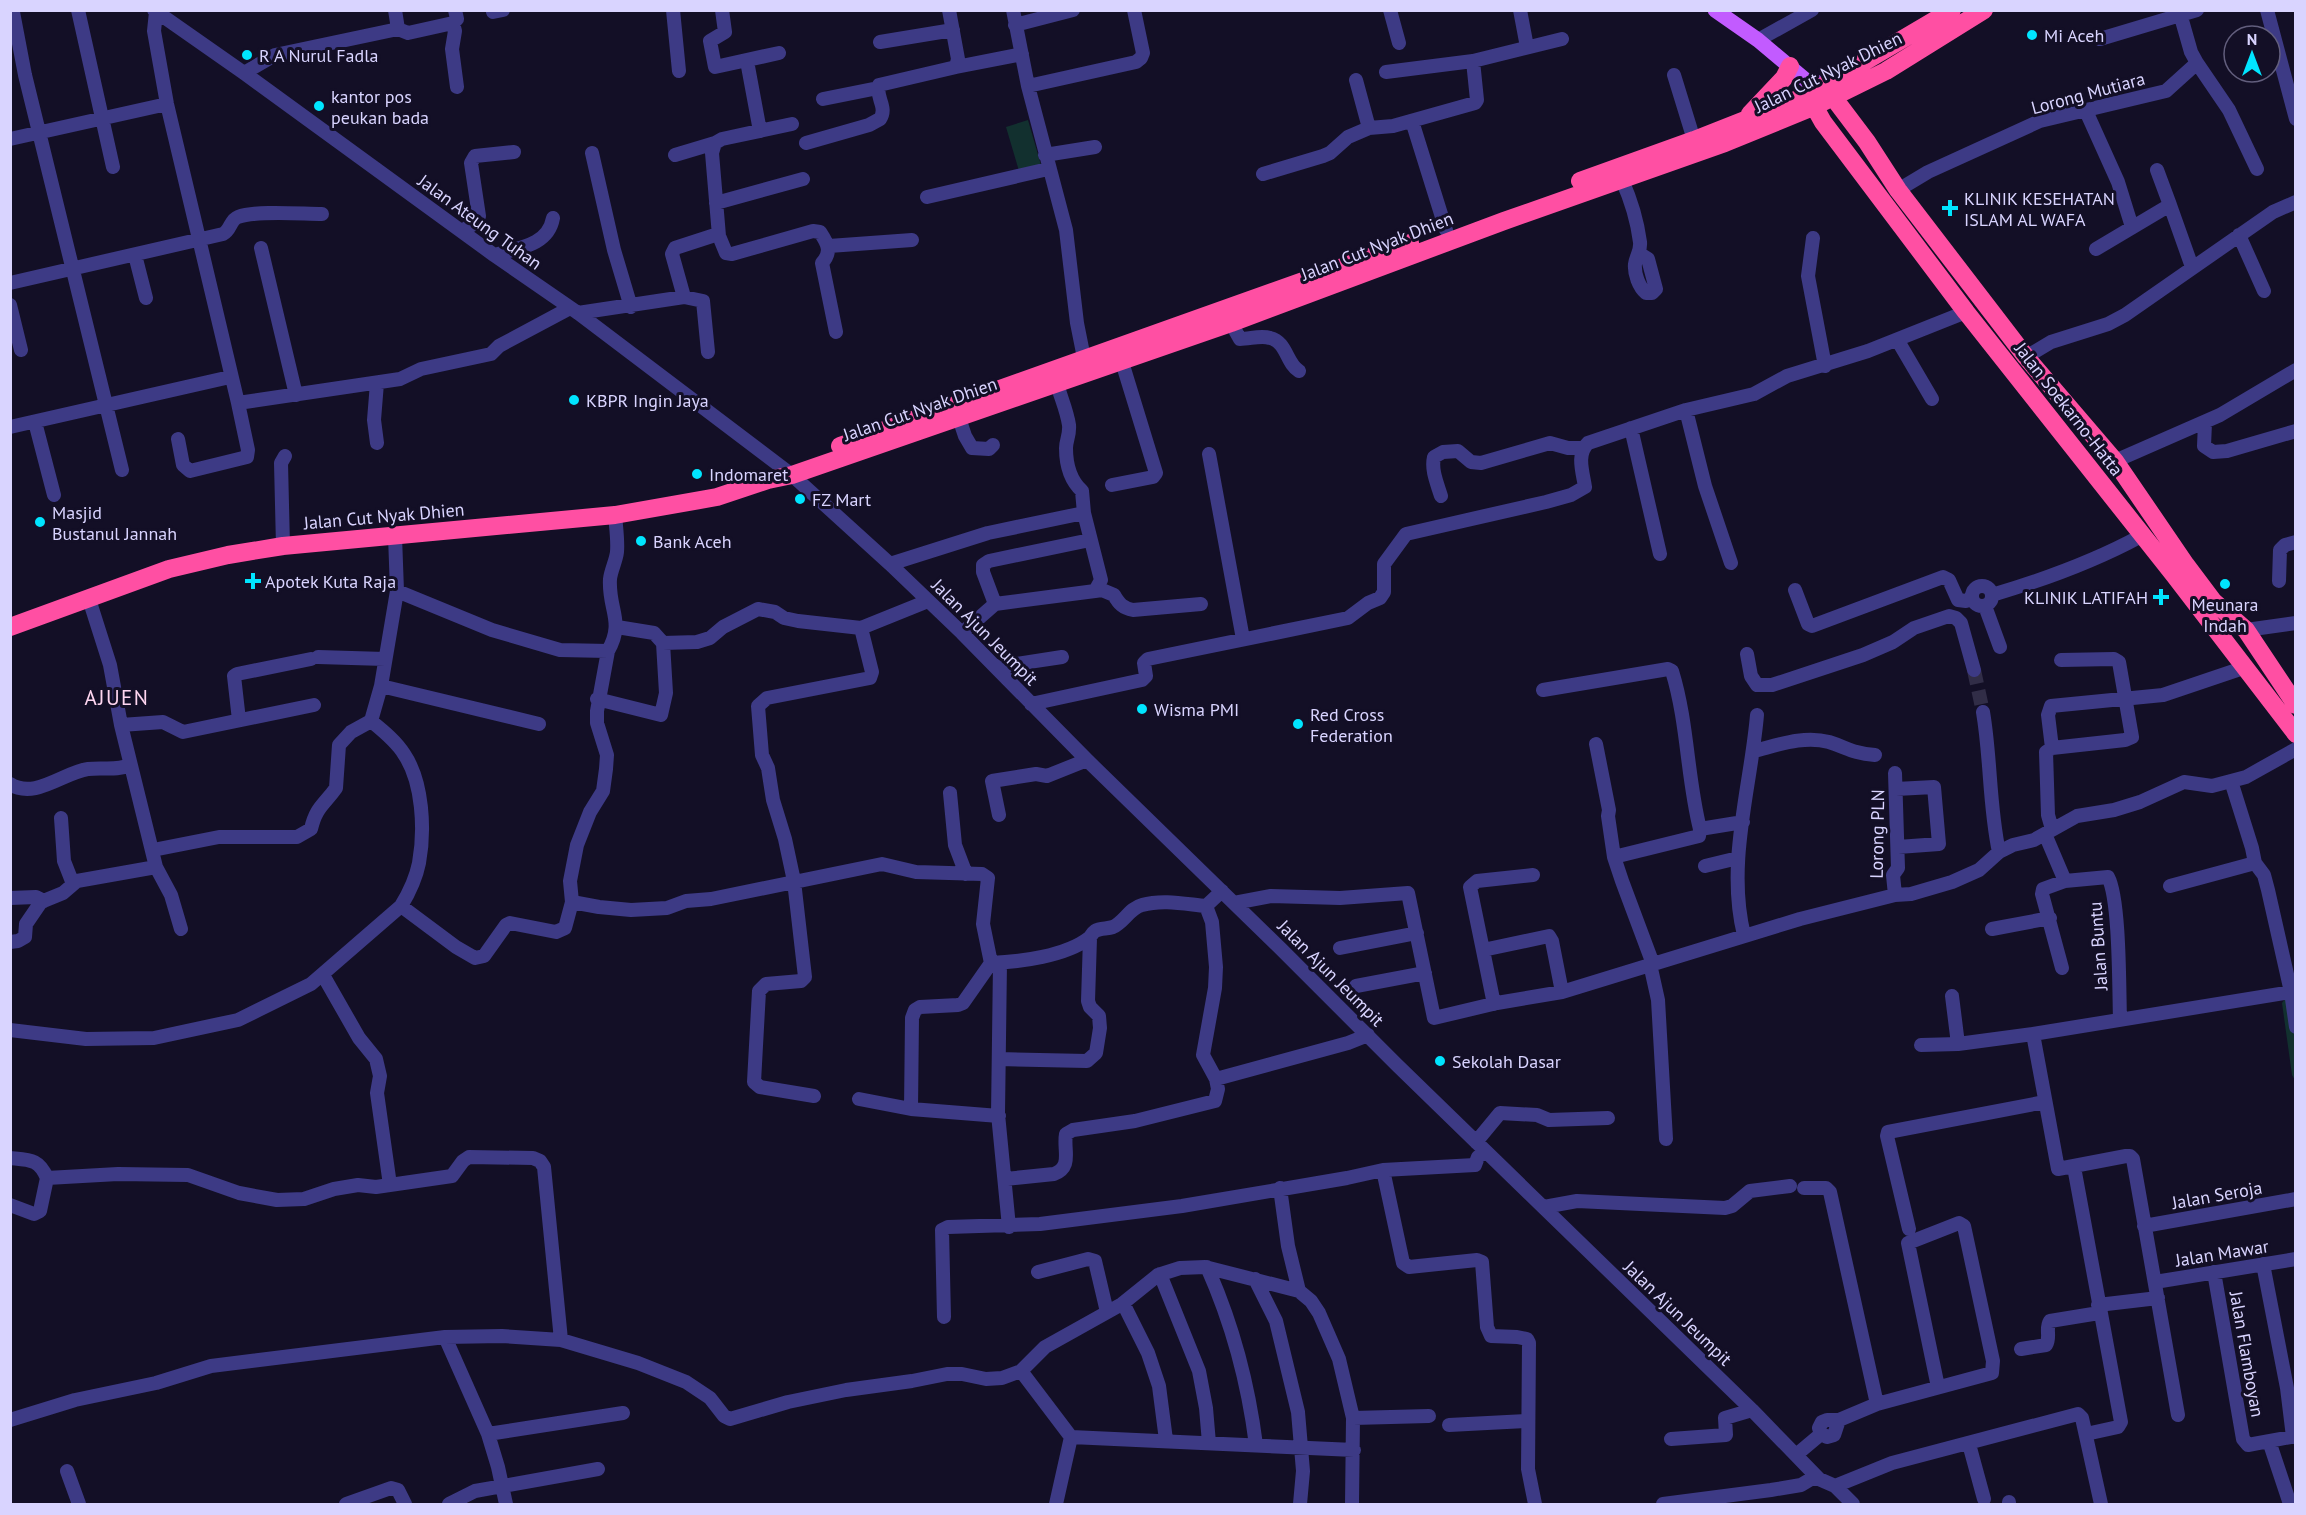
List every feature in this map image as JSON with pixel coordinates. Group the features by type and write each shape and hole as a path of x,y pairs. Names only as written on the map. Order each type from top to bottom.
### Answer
{"highway":[{"name":"Jalan Cut Nyak Dhien","path":"788,471 959,418 1057,384 1085,366 1122,362 1504,221 1725,143 1817,93 1930,16 1952,10"},
{"name":"Jalan Cut Nyak Dhien","path":"10,627 169,570 228,555 282,546 615,515 717,497 1085,366 1817,93 1886,71 1984,10"},
{"path":"1745,120 1784,78 1790,66"},
{"name":"Jalan Soekarno-Hatta","path":"1817,93 1867,142 1898,190 2026,357 2115,461 2180,570 2243,668 2295,735"},
{"name":"Jalan Soekarno-Hatta","path":"1817,93 1966,312 2141,536 2246,630 2295,705"}],"main road":[{"path":"1714,10 1758,40 1790,66 1817,93"}],"street":[{"path":"78,10 104,118 113,167"},
{"path":"395,10 398,29"},
{"path":"673,10 679,71"},
{"path":"722,10 725,32 710,41 714,67 780,53"},
{"path":"949,10 958,59 956,67"},
{"path":"1013,10 1028,86 1048,169 1066,230 1077,323 1085,366"},
{"path":"1016,25 1073,10"},
{"path":"1028,86 1136,62 1143,53 1134,10"},
{"path":"1390,10 1399,43"},
{"path":"1520,10 1527,47"},
{"path":"1758,40 1812,10"},
{"path":"2100,39 2180,12 2196,10"},
{"path":"2267,10 2295,119"},
{"path":"155,11 154,31 167,104 249,450 247,457 190,471 183,465 178,439"},
{"name":"Jalan Ateung Tuhan","path":"155,11 574,311 788,471"},
{"path":"15,12 25,75 122,470"},
{"path":"2180,12 2191,52 2229,110 2257,169"},
{"path":"244,73 275,55 398,29 408,33 454,17 455,31 452,49 457,87"},
{"path":"880,42 953,30"},
{"path":"1386,72 1473,61 1562,39"},
{"path":"823,99 878,88 879,85 956,67 1022,54"},
{"path":"747,61 760,131"},
{"path":"1263,174 1330,153 1348,137 1369,128 1393,126 1475,103 1473,61"},
{"name":"Lorong Mutiara","path":"1898,190 1928,172 2040,121 2166,91 2198,63"},
{"path":"1674,75 1694,140"},
{"path":"1356,80 1369,128"},
{"path":"806,143 869,125 880,119 884,114 884,109 878,88"},
{"path":"10,140 167,104"},
{"path":"2086,111 2118,182 2132,226"},
{"path":"1412,121 1446,230"},
{"path":"675,155 722,140 792,124"},
{"path":"714,143 712,153 719,236 726,254 813,231 820,232 829,246 828,256 822,263 836,332"},
{"path":"1045,155 1095,147"},
{"path":"462,231 475,223 479,216 471,163 476,156 514,152"},
{"path":"592,153 614,250 631,307"},
{"path":"927,197 1048,169"},
{"path":"2157,170 2192,267"},
{"path":"716,203 803,178"},
{"path":"1622,180 1634,208 1641,245 1640,254"},
{"path":"2026,357 2051,342 2108,324 2125,315 2273,212 2295,202"},
{"path":"2096,249 2170,205"},
{"path":"10,283 226,233 236,218 253,214 322,214"},
{"path":"494,255 528,246 540,240 551,230 553,218"},
{"path":"684,297 672,254 675,248 715,235 719,236"},
{"path":"2239,235 2264,291"},
{"path":"1813,238 1808,276 1826,366"},
{"path":"829,246 912,240"},
{"path":"261,248 296,395"},
{"path":"135,255 146,298"},
{"path":"238,403 400,379 421,369 491,354 499,346 574,311 631,307 684,297 703,301 708,352"},
{"path":"10,306 21,350"},
{"path":"1031,704 1142,680 1146,676 1144,663 1148,659 1348,618 1368,603 1380,598 1384,592 1384,564 1406,534 1546,502 1571,495 1585,487 1581,454 1582,448 1588,442 1686,410 1754,394 1787,376 1826,366 1966,312"},
{"path":"1231,323 1240,339 1271,338 1278,342 1284,348 1293,367 1299,371"},
{"path":"1898,340 1932,399"},
{"path":"1112,485 1153,477 1156,473 1122,362"},
{"path":"2115,461 2205,423 2295,370"},
{"path":"10,427 230,377"},
{"path":"377,383 374,420 378,443"},
{"path":"1057,384 1068,421 1070,435 1066,446 1070,475 1074,484 1082,491 1084,513 1101,580 1095,591"},
{"path":"1686,410 1702,476 1731,563"},
{"path":"959,418 972,448 990,449 993,445"},
{"path":"35,422 54,495"},
{"path":"2205,423 2204,446 2213,452 2227,451 2295,431"},
{"path":"1630,428 1660,554"},
{"path":"1441,496 1433,471 1433,461 1434,457 1443,452 1458,451 1471,462 1481,463 1550,442 1568,448 1582,448"},
{"path":"1209,454 1243,639"},
{"path":"282,546 281,463 285,456"},
{"name":"Jalan Ajun Jeumpit","path":"788,471 962,633 1087,760 1752,1410 1796,1455 1810,1481 1835,1486 1853,1504"},
{"path":"890,564 988,533 1084,513"},
{"path":"401,906 456,947 475,958 483,956 506,925 510,923 556,932 566,928 572,902 570,881 577,845 590,812 603,791 606,769 607,755 597,723 597,699 608,651 615,638 617,627 610,593 610,578 617,554 615,515"},
{"path":"153,850 219,837 297,837 311,829 321,804 336,788 339,745 351,732 371,721 381,686 397,591 395,536"},
{"path":"1989,600 2120,548 2141,536"},
{"path":"995,604 983,572 983,564 988,561 1090,540"},
{"path":"2279,581 2280,550 2285,545 2295,542"},
{"path":"1795,590 1808,624 1812,626 1943,577 1949,580 1958,600 1966,601 1972,598 1974,589 1980,586 1987,587 2000,647"},
{"path":"962,633 995,604 1102,590 1114,595 1118,603 1125,608 1201,604"},
{"path":"397,591 492,630 560,650 608,651"},
{"path":"89,599 110,665 130,765 156,867 171,895 181,929"},
{"path":"663,643 697,642 710,638 723,627 758,609 775,612 784,618 798,621 861,628 928,601"},
{"path":"1747,654 1752,676 1757,685 1772,685 1863,656 1893,642 1914,628 1949,616 1961,623 1974,670"},
{"path":"2246,630 2295,623"},
{"path":"597,699 667,717 663,643 654,633 617,627"},
{"path":"814,1096 760,1087 753,1082 759,991 766,984 801,981 805,977 794,881 785,839 773,800 768,768 762,755 758,706 767,698 870,678 872,672 861,628"},
{"path":"996,667 1062,657"},
{"path":"239,720 234,676 237,674 314,658 386,659"},
{"path":"2061,660 2114,659 2119,662 2132,737 2125,740 2052,748 2045,756 2049,832 2065,881"},
{"path":"2052,748 2048,715 2051,706 2163,695 2243,668"},
{"path":"1543,690 1668,669 1672,671 1689,762 1693,802 1700,829 1699,836 1614,857"},
{"path":"381,686 539,724"},
{"path":"121,725 163,722 183,732 314,705"},
{"path":"1983,712 1988,740 1995,835 1999,852"},
{"path":"1744,935 1740,916 1738,858 1757,715"},
{"path":"10,1030 86,1039 154,1038 238,1020 275,1004 323,975 401,906 411,887 419,863 421,832 418,792 411,765 403,751 371,721"},
{"path":"1754,751 1799,740 1827,742 1856,754 1875,755"},
{"path":"1596,744 1609,810 1614,857 1652,964 1658,1000 1666,1139"},
{"path":"1234,903 1271,896 1340,898 1408,893 1434,1018 1562,992 1744,935 1952,882 1979,870 1999,852 2049,832 2078,816 2114,810 2140,802 2188,782 2212,786 2231,782 2246,777 2295,748"},
{"path":"999,815 992,781 1036,774 1047,777 1087,760"},
{"path":"10,784 23,789 56,783 88,769 122,769 130,765"},
{"name":"Lorong PLN","path":"1895,773 1898,847 1898,868 1893,875 1895,896"},
{"path":"2231,782 2255,863 2264,875 2291,992 2295,1027"},
{"path":"1896,789 1934,787 1939,844 1898,847"},
{"path":"950,793 955,844 966,874"},
{"path":"62,818 64,861 74,884"},
{"path":"1700,829 1743,822"},
{"path":"1705,866 1738,858"},
{"path":"2170,886 2255,863"},
{"path":"572,902 631,910 667,908 686,901 711,899 794,881 813,880 882,864 916,872 982,874 988,878 983,924 996,963 999,1116 1009,1227"},
{"path":"10,942 25,937 28,919 44,901 63,893 74,884 87,879 156,867"},
{"path":"1494,1004 1470,893 1472,883 1533,875"},
{"name":"Jalan Buntu","path":"2062,968 2043,889 2065,881 2104,876 2110,880 2117,935 2120,1020"},
{"path":"911,1109 912,1018 915,1010 920,1007 963,1003 996,963 1035,958 1069,948 1090,938 1095,931 1110,928 1119,923 1135,908 1142,905 1172,902 1206,906 1222,891"},
{"path":"10,898 36,897 44,901"},
{"path":"1005,1179 1054,1174 1062,1171 1067,1164 1066,1134 1073,1130 1135,1121 1215,1101 1218,1089 1216,1079 1203,1055 1215,988 1216,967 1212,922 1206,906"},
{"path":"1992,929 2050,918"},
{"path":"1340,948 1417,933"},
{"path":"1483,950 1549,936 1562,992"},
{"path":"999,1059 1087,1061 1095,1053 1100,1028 1099,1016 1090,1007 1088,1001 1090,938"},
{"path":"1356,986 1425,973"},
{"path":"323,975 359,1038 376,1059 380,1076 378,1093 390,1185"},
{"path":"1921,1045 1958,1044 2032,1034 2291,992"},
{"path":"1952,996 1958,1044"},
{"path":"2032,1034 2056,1167 2061,1170 2130,1156 2133,1160 2178,1415"},
{"path":"1216,1079 1348,1043 1368,1035"},
{"path":"859,1099 911,1109 999,1116"},
{"path":"1909,1229 1887,1136 1888,1132 2045,1102"},
{"path":"944,1317 942,1230 948,1227 1009,1227 1182,1206 1383,1170 1475,1165 1480,1146 1500,1113 1537,1115 1549,1120 1608,1118"},
{"path":"47,1178 118,1174 188,1175 239,1193 277,1200 304,1199 334,1189 358,1185 390,1185 452,1176 463,1161 469,1157 533,1158 540,1161 544,1167 561,1340"},
{"path":"10,1158 35,1162 42,1167 47,1178 40,1212 34,1214 10,1205"},
{"path":"2074,1167 2121,1422 2118,1426 2086,1434"},
{"path":"1383,1170 1403,1263 1409,1267 1477,1260 1482,1262 1487,1327 1491,1336 1517,1336 1527,1339 1529,1343 1528,1469 1535,1504"},
{"path":"1544,1207 1577,1201 1725,1208 1737,1203 1750,1191 1797,1187 1826,1188 1830,1192 1877,1404"},
{"path":"1280,1188 1288,1246 1299,1291"},
{"name":"Jalan Seroja","path":"2144,1226 2295,1199"},
{"path":"1796,1455 1821,1434 1819,1428 1824,1420 1839,1420 1877,1404 1992,1373 1993,1366 1964,1226 1959,1223 1908,1243 1938,1387"},
{"path":"1038,1272 1088,1259 1095,1261 1107,1312"},
{"name":"Jalan Mawar","path":"2155,1282 2295,1259"},
{"path":"2263,1264 2291,1384 2294,1436 2269,1441 2290,1504"},
{"path":"1207,1267 1222,1302 1242,1362 1251,1403 1256,1445"},
{"path":"10,1420 75,1400 156,1383 211,1366 445,1337 502,1336 561,1340 639,1363 686,1382 710,1398 724,1416 730,1419 788,1402 846,1390 952,1374 998,1379 1021,1371 1045,1347 1123,1303 1160,1274 1180,1269 1207,1267 1299,1291 1311,1301 1327,1329 1339,1359 1353,1418 1352,1504"},
{"name":"Jalan Flamboyan","path":"2214,1272 2245,1442 2248,1445 2269,1441"},
{"path":"1160,1274 1199,1371 1206,1408 1209,1443"},
{"path":"1255,1279 1276,1321 1298,1412 1303,1472 1299,1504"},
{"path":"2021,1349 2046,1345 2050,1321 2158,1298"},
{"path":"1123,1303 1148,1353 1159,1386 1166,1440"},
{"path":"445,1337 488,1434 506,1504"},
{"path":"1021,1371 1071,1437 1056,1504"},
{"path":"1671,1439 1726,1435 1725,1418 1752,1410"},
{"path":"488,1434 623,1413"},
{"path":"1835,1486 1892,1464 2078,1414 2082,1418 2101,1504"},
{"path":"1353,1418 1429,1416"},
{"path":"1449,1425 1527,1421"},
{"path":"1071,1437 1354,1450"},
{"path":"1970,1444 1984,1499"},
{"path":"449,1504 475,1491 598,1469"},
{"path":"67,1472 79,1504"},
{"path":"1665,1504 1810,1481"},
{"path":"346,1504 391,1488 399,1490 405,1504"}],"green space":[{"path":"1028,120 1041,165 1019,171 1006,127"},
{"path":"2291,991 2295,991 2295,1080 2292,1075 2282,1003"}],"tunnel":[{"path":"1974,670 1983,712"}],"place":[{"name":"Mi Aceh","path":"2032,35"},
{"name":"R A Nurul Fadla","path":"247,55"},
{"name":"kantor pos peukan bada","path":"319,106"},
{"name":"KLINIK KESEHATAN ISLAM AL WAFA","path":"1950,208"},
{"name":"KBPR Ingin Jaya","path":"574,400"},
{"name":"Indomaret","path":"697,474"},
{"name":"FZ Mart","path":"800,499"},
{"name":"Masjid Bustanul Jannah","path":"40,522"},
{"name":"Bank Aceh","path":"641,541"},
{"name":"Apotek Kuta Raja","path":"253,581"},
{"name":"Meunara Indah","path":"2225,584"},
{"name":"KLINIK LATIFAH","path":"2161,597"},
{"name":"Wisma PMI","path":"1142,709"},
{"name":"Red Cross Federation","path":"1298,724"},
{"name":"Sekolah Dasar","path":"1440,1061"}],"district":[{"name":"AJUEN","path":"117,697"}]}
